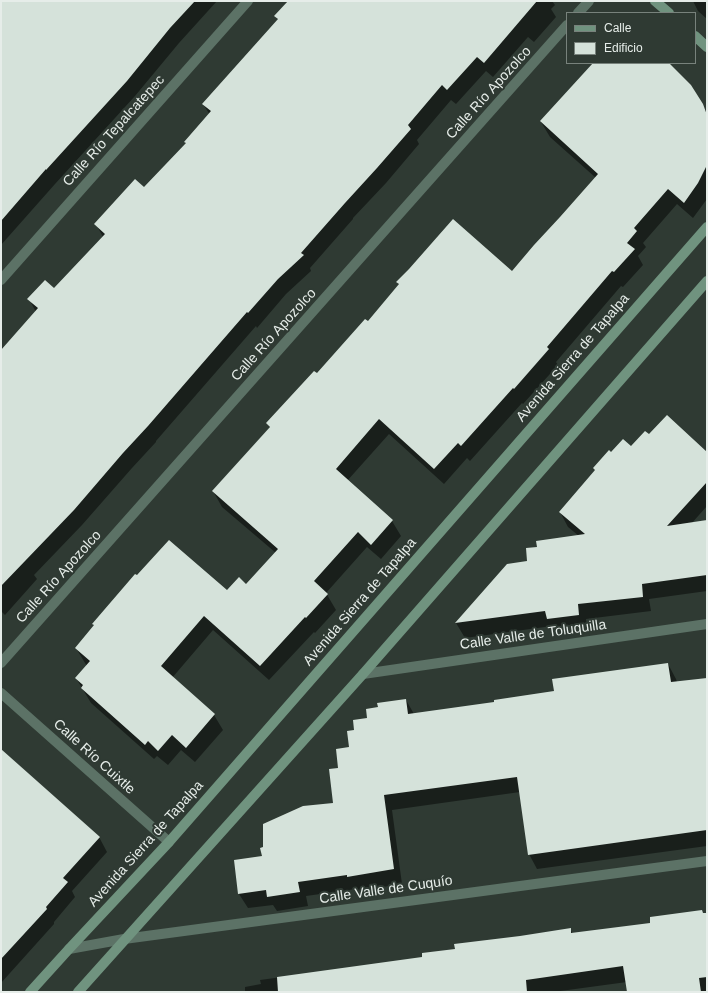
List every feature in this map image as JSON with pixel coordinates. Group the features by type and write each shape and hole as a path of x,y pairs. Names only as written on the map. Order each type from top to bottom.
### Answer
{"street":[{"name":"Calle Río Tepalcatepec","path":"1,280 248,1"},
{"path":"579,12 589,1"},
{"path":"655,1 668,12"},
{"name":"Calle Río Apozolco","path":"1,663 566,26"},
{"path":"696,37 706,48"},
{"name":"Avenida Sierra de Tapalpa","path":"30,992 68,949 169,842 706,226"},
{"path":"78,992 363,674 706,282"},
{"name":"Calle Valle de Toluquilla","path":"363,674 707,624"},
{"name":"Calle Río Cuixtle","path":"1,693 169,842"},
{"name":"Calle Valle de Cuquío","path":"68,949 124,939 707,861"}],"building":[{"path":"1,1 195,1 170,28 127,81 46,169 1,221"},
{"path":"288,1 537,1 484,63 477,57 447,90 442,85 408,125 411,129 301,253 304,255 278,279 248,313 247,312 74,510 1,586 1,350 38,308 27,299 45,280 54,288 105,234 94,224 135,179 144,187 186,143 184,142 211,111 202,104 278,19 274,16"},
{"path":"592,64 670,64 691,85 703,104 707,115 707,165 698,183 684,203 668,189 634,228 637,231 627,243 635,249 614,272 612,271 547,347 549,349 514,389 513,388 461,446 458,443 434,469 379,419 336,469 393,520 371,545 358,532 314,581 328,594 260,666 204,616 161,666 215,714 186,748 172,735 158,751 148,741 145,745 81,688 83,685 75,678 90,661 75,648 94,625 92,624 135,574 137,575 169,540 227,590 239,577 246,584 278,549 212,491 270,427 266,423 314,371 317,373 365,319 368,321 399,284 396,282 453,219 512,271 560,217 598,174 540,121"},
{"path":"667,415 707,452 707,482 667,526 707,520 707,575 642,584 643,597 578,604 579,615 547,619 545,611 455,623 507,564 527,561 526,548 537,547 536,541 585,534 559,512 595,470 593,468 609,450 611,452 623,439 631,446 645,431 649,434"},
{"path":"668,663 671,682 707,678 707,830 528,855 517,777 384,795 394,869 347,877 347,875 298,882 300,892 267,897 266,890 238,894 234,860 262,856 260,848 263,847 263,824 303,806 333,803 329,769 338,768 336,749 349,747 347,731 354,730 353,720 367,718 366,709 378,707 377,703 406,699 408,714 494,702 494,700 554,691 552,679"},
{"path":"1,749 100,837 63,878 68,882 46,907 47,909 1,959"},
{"path":"702,910 703,913 707,913 707,977 699,978 701,992 627,992 623,966 526,980 527,992 278,992 277,977 422,957 422,953 455,949 454,944 571,928 571,933 650,923 650,917"}]}
